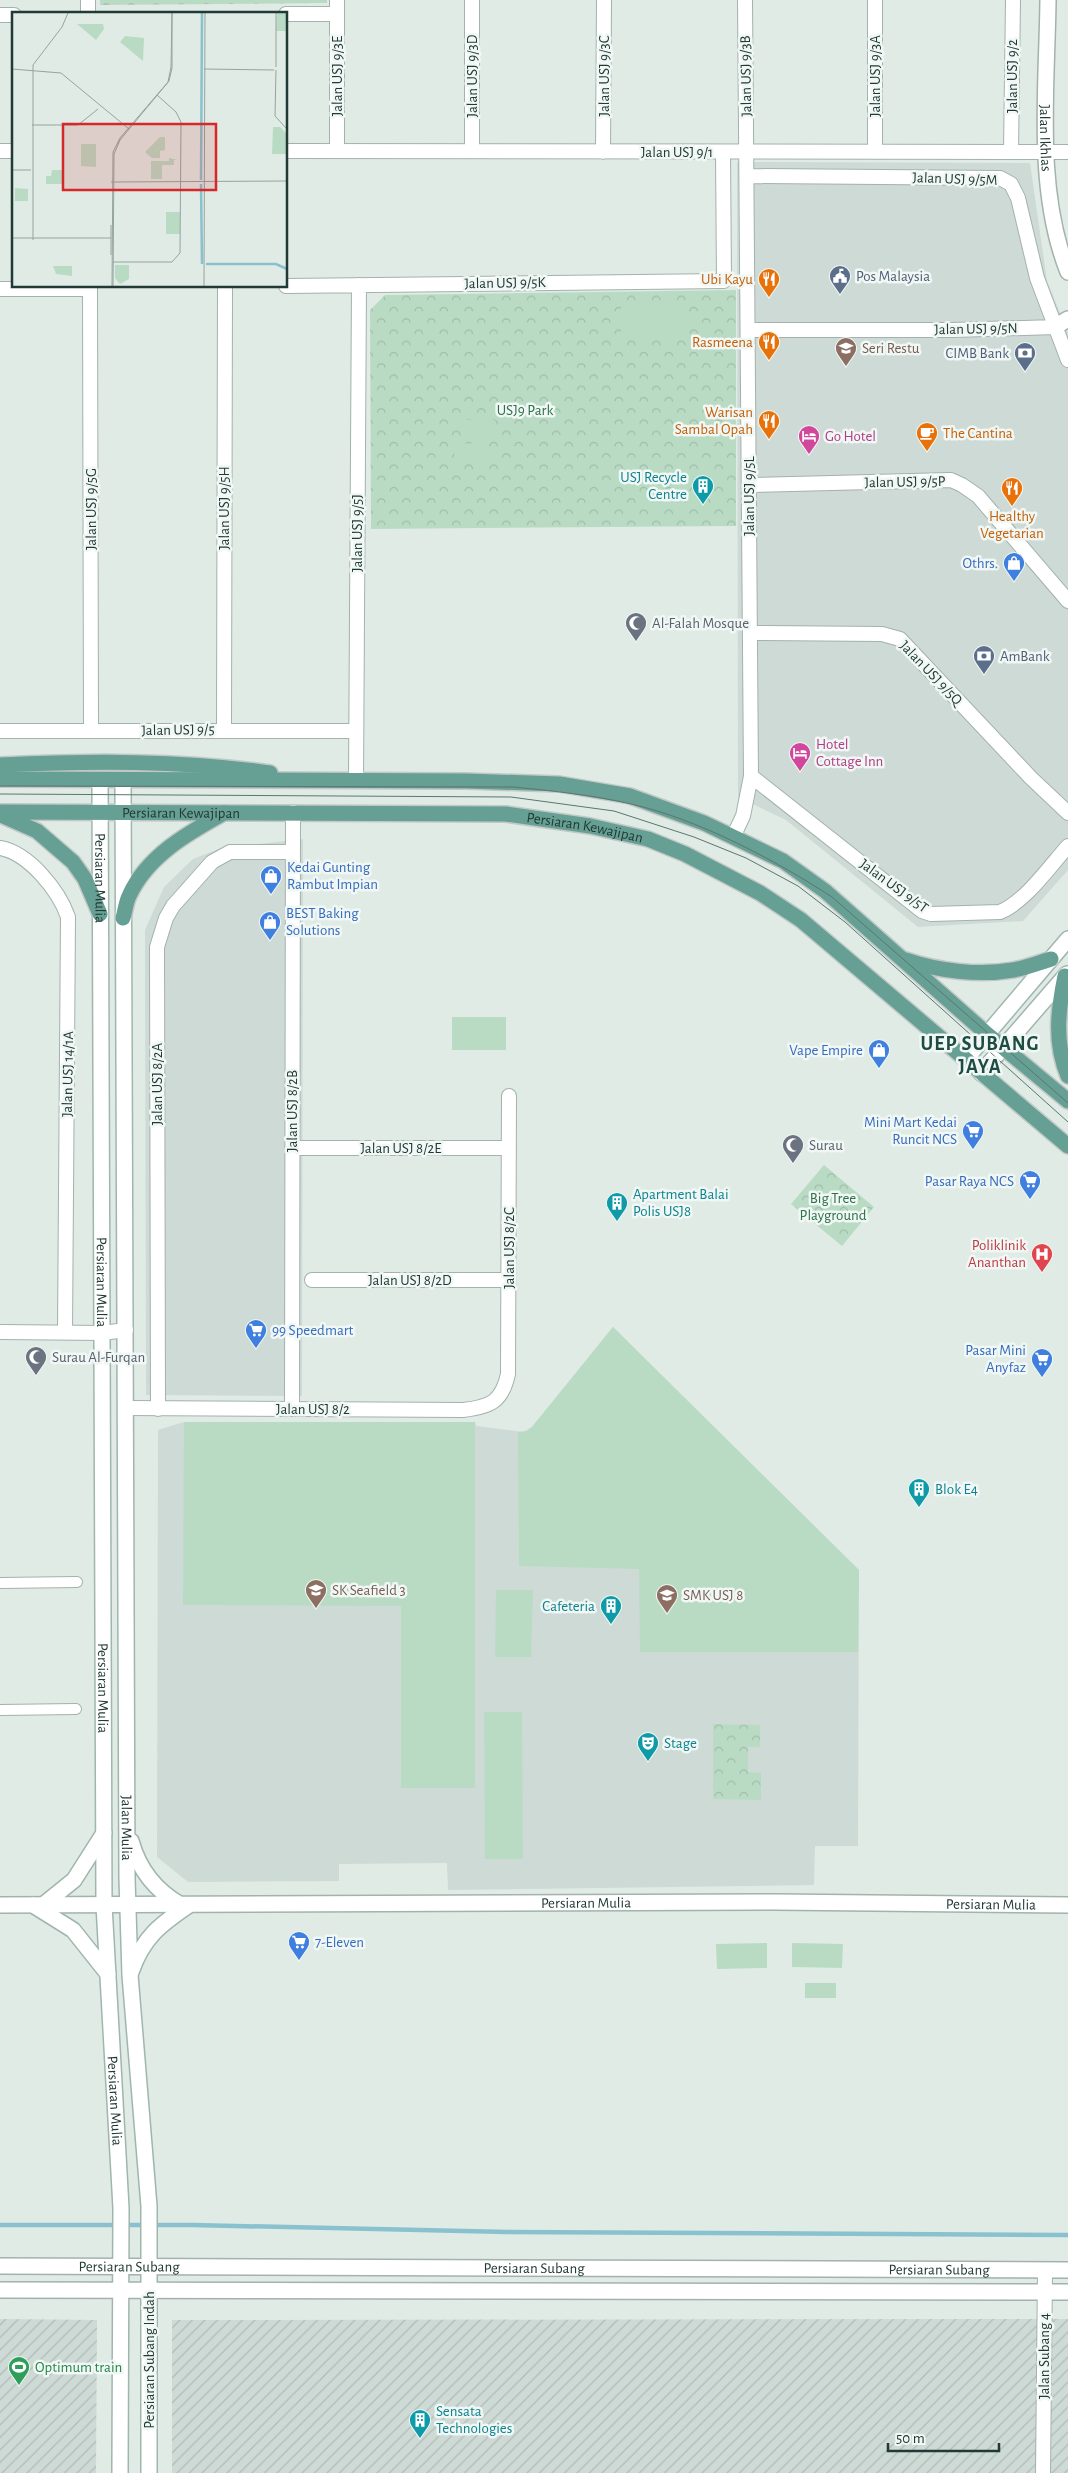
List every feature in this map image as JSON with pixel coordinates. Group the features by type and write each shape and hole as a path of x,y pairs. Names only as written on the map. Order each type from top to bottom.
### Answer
{"main road":[{"name":"Jalan Ikhlas","path":"1048,0 1048,195 1058,246 1068,272"},
{"path":"1061,329 1068,319"},
{"path":"0,765 150,763 234,768 327,780"},
{"path":"0,779 356,780 527,783 596,789 630,796 664,807 733,837 783,862 825,891 1003,1048 1068,1101"},
{"name":"Persiaran Mulia","path":"100,780 104,1905 121,2208 120,2247"},
{"name":"Persiaran Mulia","path":"123,780 126,1408"},
{"name":"Persiaran Kewajipan","path":"0,813 123,811 506,814 590,826 648,839 725,873 801,920 1068,1146"},
{"path":"123,918 129,896 154,861 186,834 225,812"},
{"path":"0,813 37,831 73,862 84,879 100,914"},
{"path":"966,1059 1068,939"},
{"path":"900,958 936,969 986,972 1013,970 1051,960"},
{"path":"981,1073 1067,975"},
{"path":"1067,975 1058,1023 1060,1046 1068,1076"},
{"name":"Jalan Mulia","path":"126,1408 126,1825 130,1975 149,2206 150,2246"},
{"path":"126,1825 134,1853 147,1877 166,1896 185,1905 157,1926 138,1957 130,1975"},
{"path":"104,1833 74,1880 38,1905 72,1930 108,1974"},
{"name":"Persiaran Mulia","path":"0,1905 775,1902 1068,1905"},
{"name":"Persiaran Subang Indah","path":"149,2473 150,2246"},
{"name":"Persiaran Subang Indah","path":"120,2247 120,2473"},
{"name":"Persiaran Subang","path":"0,2266 1068,2270"},
{"name":"Persiaran Subang","path":"0,2290 1068,2292"}],"street":[{"name":"Jalan USJ 9/3D","path":"472,0 472,151"},
{"name":"Jalan USJ 9/3C","path":"604,0 604,152"},
{"name":"Jalan USJ 9/3B","path":"745,0 746,152"},
{"name":"Jalan USJ 9/3A","path":"875,0 875,152"},
{"name":"Jalan USJ 9/2","path":"1011,152 1012,0"},
{"path":"288,14 337,7"},
{"name":"Jalan USJ 9/3E","path":"337,7 337,151"},
{"name":"Jalan USJ 9/1","path":"288,151 1068,152"},
{"name":"Jalan USJ 9/5K","path":"288,286 724,281 723,152"},
{"name":"Jalan USJ 9/5L","path":"733,837 743,816 751,776 746,152"},
{"name":"Jalan USJ 9/5M","path":"747,176 1000,178 1011,184 1018,198 1037,278 1061,329 1068,360"},
{"name":"Jalan USJ 9/5J","path":"356,780 359,285"},
{"path":"0,289 90,288"},
{"name":"Jalan USJ 9/5G","path":"90,288 91,731"},
{"name":"Jalan USJ 9/5H","path":"224,288 224,730"},
{"name":"Jalan USJ 9/5N","path":"748,330 1061,329"},
{"name":"Jalan USJ 9/5P","path":"749,485 951,480 978,496 1068,601"},
{"name":"Jalan USJ 9/5Q","path":"750,633 882,634 900,639 1031,778 1068,813"},
{"name":"Jalan USJ 9/5","path":"0,731 356,731"},
{"name":"Jalan USJ 9/5T","path":"751,776 922,911 931,914 1000,912 1008,909 1021,898 1068,846"},
{"name":"Jalan USJ 8/2B","path":"292,1409 293,812"},
{"name":"Jalan USJ 14/1A","path":"0,848 25,858 63,902 68,917 65,1332"},
{"name":"Jalan USJ 8/2A","path":"158,1409 157,947 166,918 173,906 212,862 230,852 293,852"},
{"name":"Jalan USJ 8/2C","path":"498,1399 505,1388 508,1374 509,1096"},
{"name":"Jalan USJ 8/2E","path":"292,1148 509,1148"},
{"name":"Jalan USJ 8/2D","path":"312,1280 508,1280"},
{"path":"0,1332 102,1332 126,1330"},
{"name":"Jalan USJ 8/2","path":"126,1408 463,1410 488,1406 498,1399"},
{"path":"0,1583 77,1582"},
{"path":"0,1710 76,1709"},
{"name":"Jalan Subang 4","path":"1043,2473 1045,2270"}],"shaded area":[{"path":"737,162 1030,163 1047,281 1068,332 1068,870 1023,921 918,927 786,820 738,797"},
{"path":"303,839 302,1396 146,1395 145,930 164,887 193,859 221,848"},
{"path":"613,1327 859,1570 858,1846 815,1846 814,1885 448,1890 447,1863 339,1864 339,1881 188,1882 157,1857 158,1430 184,1422 475,1422 476,1426 523,1432 532,1427"},
{"path":"0,2319 97,2320 96,2473 0,2473"},
{"path":"1068,2319 1068,2473 172,2473 172,2320"}],"green space":[{"path":"100,0 327,0 327,3 100,5"},
{"name":"USJ9 Park","path":"736,290 736,526 371,529 370,310 385,295"},
{"path":"621,301 689,301 688,338 621,339"},
{"path":"463,420 495,420 496,436 463,436"},
{"path":"486,443 486,460 454,460 455,444"},
{"path":"452,1017 506,1017 506,1050 452,1050"},
{"name":"Big Tree Playground","path":"824,1165 874,1207 842,1246 791,1204"},
{"path":"613,1327 859,1570 858,1652 640,1652 639,1569 519,1566 518,1432 527,1431 532,1427"},
{"path":"184,1422 475,1422 475,1788 401,1788 401,1606 183,1605"},
{"path":"496,1590 533,1590 531,1657 495,1657"},
{"path":"484,1712 522,1712 523,1859 485,1859"},
{"path":"713,1724 760,1725 760,1747 748,1747 748,1772 761,1773 761,1800 713,1799"},
{"path":"767,1943 767,1968 717,1969 716,1944"},
{"path":"792,1943 843,1944 842,1968 792,1967"},
{"path":"805,1983 836,1983 836,1998 805,1998"}],"waterway":[{"path":"0,2225 192,2225 508,2232 1068,2235"}],"tram line":[{"path":"0,786 514,787 602,798 657,811 709,830 735,842 786,869 832,897 1068,1103"},
{"path":"0,794 511,797 614,811 694,837 746,858 798,886 845,922 1068,1122"}],"place":[{"name":"Pos Malaysia","path":"840,295"},
{"name":"Ubi Kayu","path":"769,298"},
{"name":"Rasmeena","path":"769,361"},
{"name":"Seri Restu","path":"846,367"},
{"name":"CIMB Bank","path":"1025,372"},
{"name":"Warisan Sambal Opah","path":"769,440"},
{"name":"The Cantina","path":"927,452"},
{"name":"Go Hotel","path":"809,455"},
{"name":"USJ Recycle Centre","path":"703,505"},
{"name":"Healthy Vegetarian","path":"1012,507"},
{"name":"Othrs.","path":"1014,582"},
{"name":"Al-Falah Mosque","path":"636,642"},
{"name":"AmBank","path":"984,675"},
{"name":"Hotel Cottage Inn","path":"800,772"},
{"name":"Kedai Gunting Rambut Impian","path":"271,895"},
{"name":"BEST Baking Solutions","path":"270,941"},
{"name":"Vape Empire","path":"879,1069"},
{"name":"Mini Mart Kedai Runcit NCS","path":"973,1150"},
{"name":"Surau","path":"793,1164"},
{"name":"Pasar Raya NCS","path":"1030,1200"},
{"name":"Apartment Balai Polis USJ8","path":"617,1222"},
{"name":"Poliklinik Ananthan","path":"1042,1273"},
{"name":"99 Speedmart","path":"256,1349"},
{"name":"Surau Al-Furqan","path":"36,1376"},
{"name":"Pasar Mini Anyfaz","path":"1042,1378"},
{"name":"Blok E4","path":"919,1508"},
{"name":"SK Seafield 3","path":"316,1609"},
{"name":"SMK USJ 8","path":"667,1614"},
{"name":"Cafeteria","path":"611,1625"},
{"name":"Stage","path":"648,1762"},
{"name":"7-Eleven","path":"299,1961"},
{"name":"Optimum train","path":"19,2386"},
{"name":"Sensata Technologies","path":"420,2439"}],"district":[{"name":"UEP SUBANG JAYA","path":"980,1056"}]}
